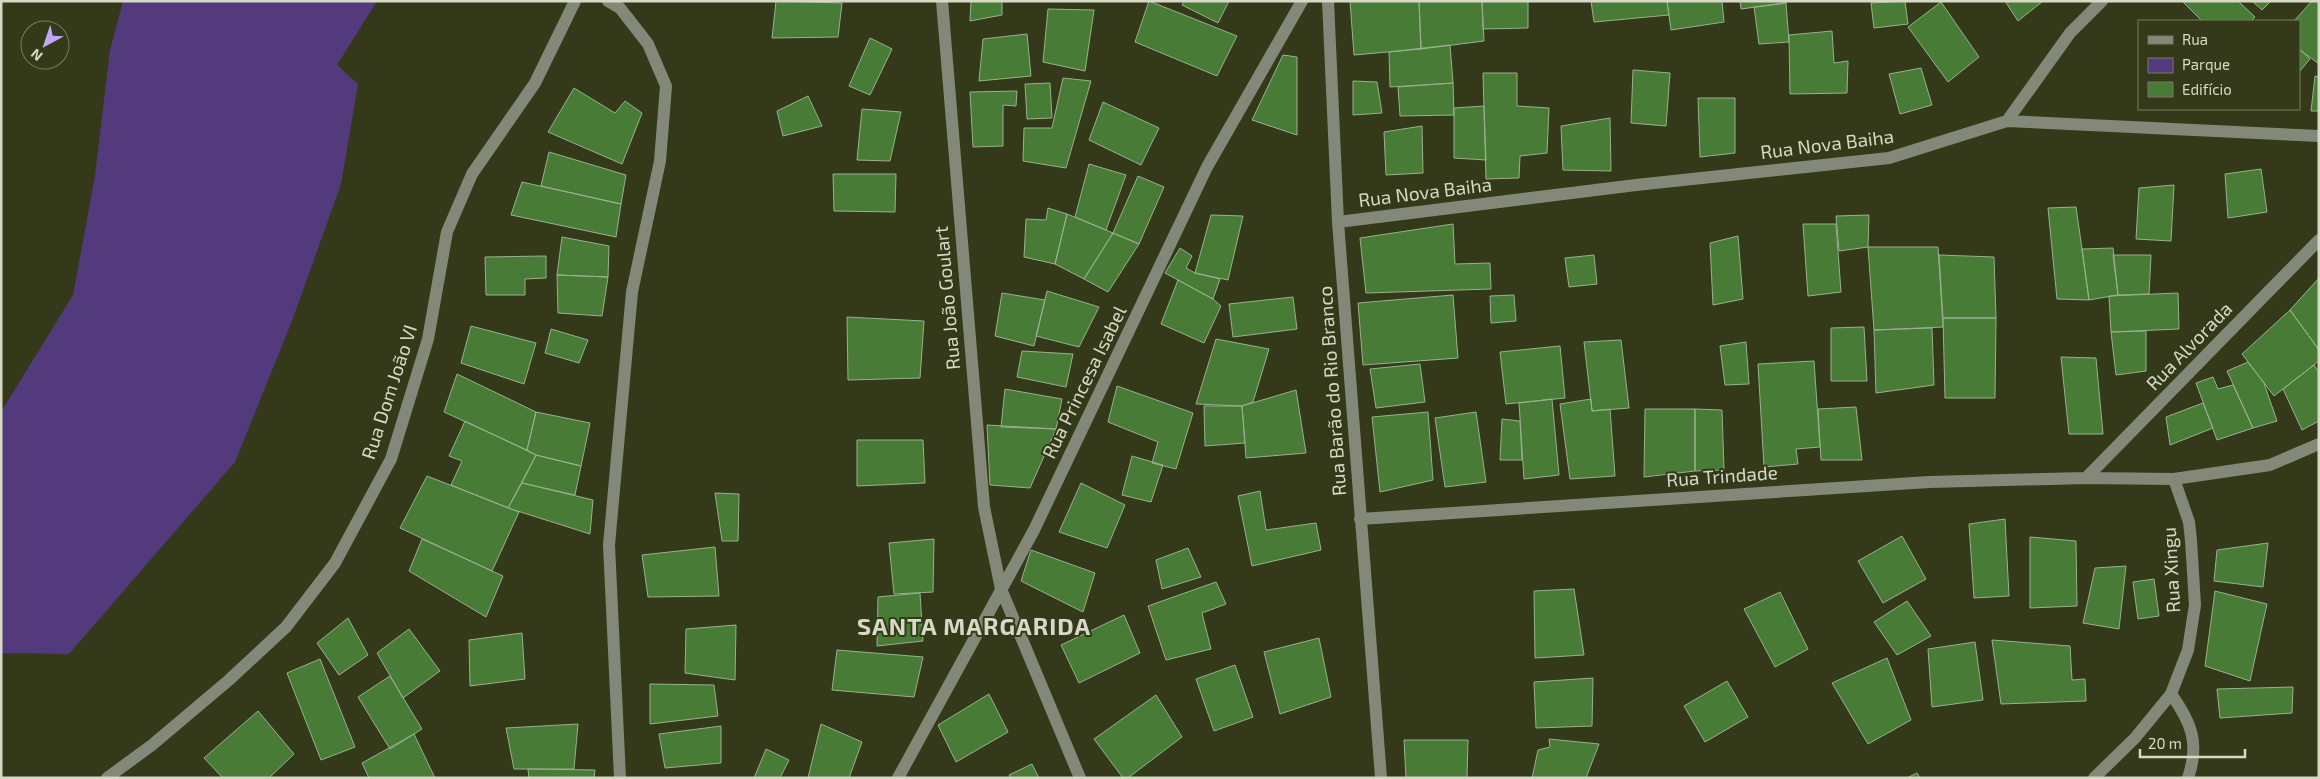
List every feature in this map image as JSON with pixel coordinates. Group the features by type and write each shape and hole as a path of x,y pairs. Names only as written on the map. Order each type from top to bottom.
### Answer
{"street":[{"name":"Rua Dom João VI","path":"107,778 152,745 229,680 279,633 335,563 391,459 428,339 447,232 472,174 535,83 575,1"},
{"path":"608,1 620,8 648,44 666,86 660,161 632,292 609,545 620,778"},
{"name":"Rua João Goulart","path":"942,1 984,507 1001,590 1080,778"},
{"name":"Rua Princesa Isabel","path":"898,778 1034,530 1207,167 1302,1"},
{"name":"Rua Barão do Rio Branco","path":"1328,1 1338,222 1381,778"},
{"path":"2007,121 2070,33 2102,1"},
{"name":"Rua Nova Baiha","path":"1338,222 1636,185 1889,158 2007,121 2319,136"},
{"name":"Rua Alvorada","path":"2086,478 2319,240"},
{"name":"Rua Trindade","path":"1360,519 1929,482 2086,478 2174,479 2270,465 2319,444"},
{"name":"Rua Xingu","path":"2094,778 2135,738 2171,694 2188,650 2195,605 2189,522 2174,479"},
{"path":"2171,694 2187,716 2195,744 2188,778"}],"green space":[{"path":"123,1 377,1 337,65 358,84 341,184 292,321 235,462 69,654 1,653 1,412 73,295 95,176 110,50"}],"building":[{"path":"776,1 842,3 838,37 772,38"},
{"path":"971,1 1002,1 1002,15 970,21"},
{"path":"1149,1 1237,36 1217,76 1135,42"},
{"path":"1184,1 1229,1 1218,23 1182,5"},
{"path":"1350,1 1419,1 1421,49 1354,55"},
{"path":"1419,1 1482,1 1484,41 1421,49"},
{"path":"1482,1 1528,1 1528,28 1483,29"},
{"path":"1591,1 1667,1 1669,15 1594,22"},
{"path":"1667,1 1722,1 1724,22 1671,30"},
{"path":"1740,1 1786,1 1786,3 1741,9"},
{"path":"1905,1 1908,24 1874,28 1871,3"},
{"path":"2005,1 2043,1 2018,21"},
{"path":"2182,1 2238,1 2255,17 2252,20 2201,20"},
{"path":"2252,1 2271,1 2262,10"},
{"path":"2312,1 2319,1 2319,64 2300,50 2300,20 2295,20"},
{"path":"1941,2 1979,57 1948,82 1908,27"},
{"path":"1786,3 1789,42 1759,44 1754,7"},
{"path":"1048,9 1094,10 1085,71 1043,62"},
{"path":"1832,31 1834,63 1848,61 1847,93 1790,94 1789,35"},
{"path":"1027,34 1031,76 979,81 983,39"},
{"path":"870,38 892,49 870,95 849,86"},
{"path":"1450,45 1453,83 1390,87 1389,52"},
{"path":"2300,50 2310,59 2300,71"},
{"path":"1283,55 1297,57 1297,135 1252,120"},
{"path":"1921,68 1932,105 1900,114 1889,74"},
{"path":"1633,70 1670,73 1666,126 1631,123"},
{"path":"1483,73 1517,73 1517,106 1549,108 1547,153 1520,156 1519,178 1486,179"},
{"path":"2315,76 2319,77 2319,111 2311,111"},
{"path":"1063,78 1091,81 1066,168 1023,161 1024,128 1052,128"},
{"path":"1353,81 1377,82 1382,113 1353,115"},
{"path":"1050,83 1052,118 1027,119 1025,84"},
{"path":"1453,83 1454,115 1400,116 1398,87"},
{"path":"574,88 615,113 625,101 642,113 622,164 548,132"},
{"path":"1017,91 1016,106 1003,105 1003,146 973,147 970,92"},
{"path":"808,96 822,126 783,136 777,111"},
{"path":"1698,98 1735,98 1735,153 1700,157"},
{"path":"1103,102 1159,128 1141,165 1089,140"},
{"path":"1484,106 1486,160 1454,158 1454,108"},
{"path":"862,109 901,112 890,161 857,160"},
{"path":"1610,118 1611,171 1563,170 1561,126"},
{"path":"1422,126 1423,173 1386,175 1384,132"},
{"path":"549,152 626,175 621,204 541,186"},
{"path":"1089,164 1126,175 1106,230 1075,217"},
{"path":"2261,169 2267,212 2228,218 2225,174"},
{"path":"833,174 896,174 895,212 834,211"},
{"path":"1138,176 1164,187 1139,244 1113,233"},
{"path":"522,182 621,204 616,237 511,215"},
{"path":"2174,185 2171,241 2136,239 2139,188"},
{"path":"2076,207 2089,300 2057,299 2048,208"},
{"path":"1048,208 1067,214 1055,264 1024,257 1026,219 1046,220"},
{"path":"1067,214 1113,233 1084,279 1055,264"},
{"path":"1211,215 1243,216 1228,280 1195,273"},
{"path":"1869,215 1868,247 1839,251 1836,216"},
{"path":"1453,224 1455,264 1490,263 1491,289 1366,293 1360,238"},
{"path":"1803,224 1836,224 1841,292 1808,296"},
{"path":"1113,233 1139,244 1108,292 1084,279"},
{"path":"1738,236 1743,299 1713,305 1710,243"},
{"path":"562,237 609,246 608,277 557,275"},
{"path":"1868,247 1938,247 1943,327 1874,330"},
{"path":"1180,248 1192,256 1186,268 1195,273 1220,279 1213,299 1165,273"},
{"path":"2113,248 2118,295 2089,300 2082,249"},
{"path":"1594,255 1597,284 1569,287 1565,258"},
{"path":"1939,255 1994,257 1996,318 1943,318"},
{"path":"2113,255 2151,255 2149,294 2118,295"},
{"path":"546,256 546,278 525,279 525,295 486,295 485,257"},
{"path":"557,275 608,277 602,316 558,313"},
{"path":"2319,278 2319,350 2290,310"},
{"path":"1178,280 1213,299 1221,306 1204,343 1161,324"},
{"path":"1047,291 1099,307 1079,347 1036,336"},
{"path":"1002,293 1045,300 1034,346 995,336"},
{"path":"2178,293 2179,329 2111,332 2109,296"},
{"path":"1453,295 1458,358 1363,365 1358,303"},
{"path":"1514,295 1516,321 1491,323 1490,296"},
{"path":"1293,297 1297,329 1233,337 1229,304"},
{"path":"2290,310 2319,350 2319,361 2274,396 2242,354"},
{"path":"847,317 924,321 920,378 848,380"},
{"path":"1943,318 1996,318 1995,398 1945,398"},
{"path":"471,326 536,343 524,384 461,363"},
{"path":"1864,327 1867,381 1831,381 1831,328"},
{"path":"1932,328 1934,385 1876,393 1874,330"},
{"path":"551,329 588,340 579,363 545,353"},
{"path":"2146,331 2146,371 2116,375 2111,332"},
{"path":"1216,339 1269,349 1253,402 1242,406 1196,404"},
{"path":"1621,340 1629,408 1592,411 1584,342"},
{"path":"1746,342 1749,384 1725,385 1720,346"},
{"path":"1560,346 1565,398 1506,404 1500,352"},
{"path":"1022,351 1073,354 1066,387 1017,377"},
{"path":"2061,357 2096,358 2103,434 2069,434"},
{"path":"1814,361 1820,447 1796,449 1798,464 1764,467 1758,364"},
{"path":"2248,362 2264,383 2277,421 2253,428 2227,371"},
{"path":"1420,364 1425,402 1376,408 1370,369"},
{"path":"2314,365 2319,373 2319,421 2302,430 2283,389"},
{"path":"457,374 536,412 527,450 444,412"},
{"path":"2213,377 2218,389 2233,385 2253,428 2217,440 2196,383"},
{"path":"1117,386 1193,413 1176,469 1152,463 1158,442 1108,422"},
{"path":"1005,389 1062,399 1056,429 1001,427"},
{"path":"1296,390 1306,453 1246,458 1242,406"},
{"path":"1552,399 1559,475 1524,479 1519,403"},
{"path":"1591,399 1592,411 1610,409 1615,476 1570,479 1560,404"},
{"path":"2203,403 2213,428 2170,445 2166,417"},
{"path":"1204,406 1242,406 1245,443 1205,446"},
{"path":"1856,407 1862,460 1821,460 1818,409"},
{"path":"1645,409 1695,409 1695,471 1644,477"},
{"path":"1695,409 1722,410 1724,470 1695,471"},
{"path":"536,412 590,423 581,466 536,455 527,450"},
{"path":"1428,412 1433,480 1380,492 1372,417"},
{"path":"1476,412 1486,482 1445,487 1435,418"},
{"path":"1502,419 1520,421 1522,460 1500,460"},
{"path":"465,421 536,455 508,508 451,485 462,461 449,456"},
{"path":"987,425 1056,429 1030,488 990,485"},
{"path":"857,440 923,440 925,483 857,486"},
{"path":"536,455 581,466 575,495 522,483"},
{"path":"1132,456 1163,465 1151,502 1122,495"},
{"path":"427,476 519,512 492,571 400,528"},
{"path":"522,483 593,500 590,534 508,508"},
{"path":"1081,483 1125,505 1107,548 1059,532"},
{"path":"1260,491 1266,530 1316,523 1321,550 1252,566 1238,496"},
{"path":"715,493 739,494 738,541 722,541"},
{"path":"2005,519 2009,596 1974,598 1969,524"},
{"path":"1902,536 1926,579 1883,603 1858,561"},
{"path":"2030,537 2076,541 2077,606 2030,608"},
{"path":"422,539 503,576 486,617 409,571"},
{"path":"934,539 933,592 894,594 889,543"},
{"path":"2268,543 2263,587 2214,581 2217,550"},
{"path":"715,547 719,596 648,597 642,555"},
{"path":"1188,548 1201,577 1162,589 1156,560"},
{"path":"1031,550 1095,573 1083,612 1021,581"},
{"path":"2126,566 2119,629 2083,623 2095,568"},
{"path":"2154,579 2159,616 2138,619 2133,582"},
{"path":"1216,582 1226,604 1202,613 1211,649 1166,660 1148,606"},
{"path":"1574,589 1584,655 1535,658 1534,591"},
{"path":"2215,591 2267,604 2250,681 2205,666"},
{"path":"1780,592 1808,649 1775,667 1744,609"},
{"path":"920,593 923,641 877,646 878,597"},
{"path":"1907,601 1931,636 1897,655 1874,622"},
{"path":"1124,615 1140,653 1079,683 1061,645"},
{"path":"348,618 368,655 339,675 317,643"},
{"path":"736,625 735,680 685,673 686,629"},
{"path":"409,629 440,671 403,698 377,653"},
{"path":"522,633 525,679 470,686 469,640"},
{"path":"1319,638 1331,697 1280,714 1264,652"},
{"path":"1992,640 2070,646 2072,680 2085,679 2086,701 2001,704"},
{"path":"1975,642 1983,700 1932,707 1928,649"},
{"path":"837,650 923,657 914,697 832,690"},
{"path":"1887,658 1911,720 1868,744 1832,683"},
{"path":"320,659 355,747 321,760 287,673"},
{"path":"1235,665 1253,717 1214,731 1196,679"},
{"path":"390,676 422,729 390,749 358,697"},
{"path":"1593,678 1592,726 1536,728 1534,682"},
{"path":"1727,681 1748,717 1705,742 1684,706"},
{"path":"650,684 714,685 718,716 650,724"},
{"path":"2293,687 2292,713 2220,718 2217,689"},
{"path":"989,694 1008,732 956,762 938,725"},
{"path":"1156,695 1182,737 1128,778 1123,778 1094,739"},
{"path":"258,711 294,754 269,778 223,778 204,758"},
{"path":"578,724 574,769 514,769 506,728"},
{"path":"821,724 862,742 849,778 808,778"},
{"path":"721,726 721,763 665,768 659,734"},
{"path":"414,734 435,778 369,778 362,763"},
{"path":"1549,739 1599,744 1586,778 1532,778 1538,750 1550,747"},
{"path":"1404,740 1468,740 1467,778 1406,778"},
{"path":"766,749 789,760 780,778 754,778"},
{"path":"1032,764 1039,778 1011,778 1009,775"},
{"path":"528,769 595,770 594,778 529,778"},
{"path":"1917,773 1920,778 1907,778"}],"district":[{"name":"SANTA MARGARIDA","path":"974,627"}]}
